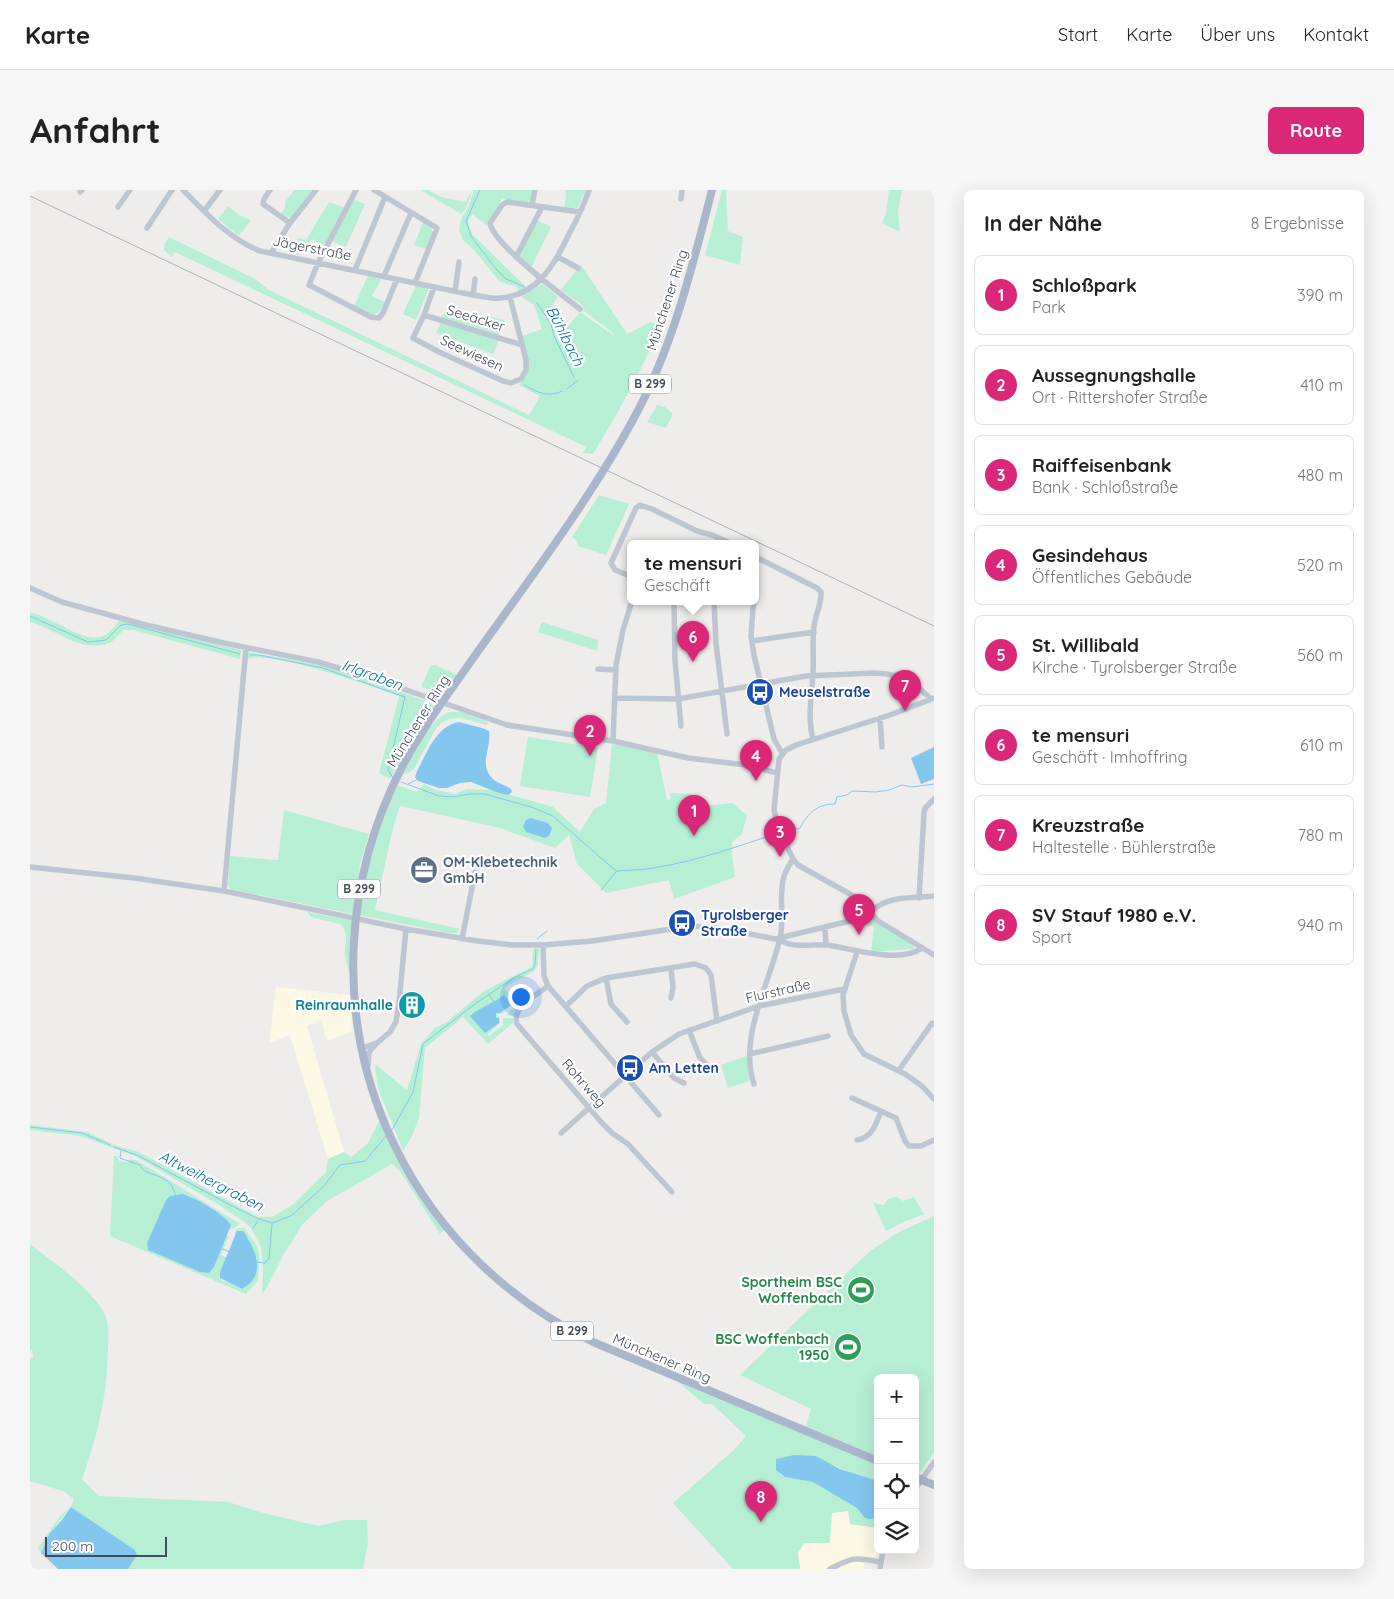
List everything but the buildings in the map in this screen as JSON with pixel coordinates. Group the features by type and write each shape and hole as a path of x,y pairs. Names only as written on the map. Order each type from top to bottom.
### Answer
{"main road":[{"name":"Münchener Ring","path":"712,190 688,282 665,349 638,410 593,486 412,749 391,788 364,868 357,904 353,952 353,984 368,1073 391,1138 419,1190 444,1224 471,1255 514,1294 556,1322 603,1346 874,1460"},
{"path":"919,1484 934,1485"}],"street":[{"path":"118,206 130,190"},
{"path":"147,228 172,190"},
{"name":"Jägerstraße","path":"183,190 228,232 244,243 271,253 495,298 510,297 531,288 542,280"},
{"path":"204,211 220,190"},
{"path":"270,190 263,204 290,223"},
{"path":"271,253 290,223 316,190"},
{"path":"356,190 318,263 309,284 310,287 375,318 381,317 397,279"},
{"path":"374,190 437,228 415,283"},
{"path":"532,205 534,190"},
{"path":"542,280 558,257 589,190"},
{"path":"681,199 682,190"},
{"path":"355,270 385,197"},
{"path":"580,212 505,203 491,221 492,229 518,258 542,280 580,309"},
{"path":"518,258 542,207"},
{"path":"384,276 411,213"},
{"path":"558,257 578,268"},
{"path":"455,291 459,262"},
{"path":"473,295 475,279"},
{"name":"Seewiesen","path":"434,287 413,338 507,383 519,380 526,370 526,360 510,297"},
{"name":"Seeäcker","path":"424,315 522,345"},
{"path":"627,575 614,569 611,563 636,508 641,505 697,531 723,540"},
{"path":"759,559 821,591 814,632 810,722 813,739"},
{"path":"30,588 80,607 146,625 318,662 366,676 508,725 613,741 688,758 746,765 777,773"},
{"path":"613,741 616,670 623,630 631,605"},
{"path":"674,605 675,652 681,726"},
{"path":"714,605 716,643 727,734"},
{"path":"753,605 752,641 774,739 782,753"},
{"path":"752,641 814,632"},
{"path":"224,891 246,648"},
{"path":"598,669 616,670"},
{"path":"615,698 678,699 813,675 874,673 892,675 912,683 933,697"},
{"path":"933,697 880,718 813,739 782,753 778,762 774,810 780,832 793,859 798,865 857,898 870,913 887,927 934,955"},
{"path":"880,718 882,747"},
{"path":"920,898 924,813 925,808 934,799"},
{"path":"754,1084 750,1054 752,1034 780,938 783,880 793,859"},
{"path":"30,866 224,891 406,929 512,945 543,945 602,940 692,926 726,928 769,939 780,938 858,919 882,904 907,898 934,896"},
{"path":"462,938 475,872"},
{"path":"907,898 919,889"},
{"path":"825,928 826,945"},
{"path":"368,1073 369,1055 375,1045 392,1029 398,1016 406,929"},
{"path":"780,938 787,944 826,945 857,952 877,954 908,954 922,948"},
{"path":"543,945 543,968 548,986 659,1115"},
{"path":"857,952 844,989 844,1011 848,1028 856,1044 868,1057 899,1070 931,1089 934,1099"},
{"path":"566,1006 587,986 606,978 695,964 702,966 709,972 712,978 717,1021"},
{"path":"671,968 673,988 671,998"},
{"path":"606,978 609,1000 613,1007 628,1022"},
{"name":"Rohrweg","path":"548,986 518,1010 516,1021 608,1130 628,1144 672,1192"},
{"name":"Flurstraße","path":"560,1132 666,1041 689,1030 759,1006 844,989"},
{"path":"899,1070 933,1023"},
{"path":"689,1030 700,1058 707,1065"},
{"path":"750,1054 828,1036"},
{"path":"362,1046 382,1039"},
{"path":"362,1046 375,1045"},
{"path":"652,1052 674,1078 684,1083"},
{"path":"852,1098 896,1118 905,1141 909,1146 921,1146 934,1140"},
{"path":"857,1140 870,1135 881,1111"},
{"path":"919,1481 934,1462"},
{"path":"880,1569 882,1554"},
{"path":"830,1569 847,1559 861,1558 880,1562"}],"shaded area":[{"path":"276,987 350,995 352,1032 327,1041 321,1020 307,1026 344,1152 328,1159 290,1035 269,1043"},
{"path":"848,1511 851,1524 874,1527 874,1554 878,1554 874,1564 864,1562 863,1569 838,1569 838,1562 825,1569 800,1569 798,1553 804,1543 832,1513"}],"green space":[{"path":"294,190 314,190 291,218 281,214 285,208 285,202"},
{"path":"421,190 428,190 441,197 465,202 473,190 466,208 461,214"},
{"path":"474,190 532,190 531,200 527,202 502,199 486,225 472,214 468,222 472,234 526,287 519,291 516,286 500,282 474,250 463,240 459,230 460,224"},
{"path":"565,190 586,190 578,207 564,208"},
{"path":"722,190 726,190 728,231 743,237 740,265 705,255"},
{"path":"889,190 902,190 898,212 900,232 882,223 886,214"},
{"path":"353,199 365,204 346,247 331,241"},
{"path":"329,202 345,208 324,245 312,239 306,251 302,249 300,255 290,253 298,238 306,240"},
{"path":"228,206 239,215 251,220 239,236 218,219"},
{"path":"537,220 551,227 531,268 519,256"},
{"path":"423,222 430,226 433,232 426,249 414,245"},
{"path":"169,237 255,279 269,290 529,415 540,396 519,385 526,373 528,361 522,336 542,329 534,305 521,296 542,284 558,297 550,308 569,325 580,312 613,335 613,333 583,310 583,306 561,290 581,265 627,334 651,322 660,326 629,392 593,454 583,453 586,447 175,252 172,257 164,250 165,243"},
{"path":"368,276 381,279 372,296 385,302 376,314 354,306"},
{"path":"416,285 428,288 428,291 416,320 403,314"},
{"path":"447,307 505,320 498,336 441,319"},
{"path":"441,322 499,340 493,354 436,333"},
{"path":"657,405 665,407 672,413 666,428 647,422"},
{"path":"599,495 629,504 606,555 578,546 577,541 572,537"},
{"path":"30,612 75,632 97,638 106,635 120,620 241,650 240,659 133,630 124,630 114,640 99,646 79,643 30,622"},
{"path":"542,622 598,640 597,651 538,632"},
{"path":"248,652 318,665 365,679 429,702 433,706 432,711 390,779 379,773 399,696 322,670 298,664 260,658 247,659"},
{"path":"431,665 436,665 457,675 443,690 437,691 421,687"},
{"path":"450,712 462,712 488,723 486,725 461,718 449,719 441,723 435,730 414,769 407,774 402,773 416,747 429,729 435,722"},
{"path":"528,737 598,748 590,797 520,786"},
{"path":"612,744 657,752 667,800 671,799 670,793 691,794 694,807 732,803 747,815 742,834 732,842 735,877 674,899 669,880 606,893 577,864 569,835 555,848 500,828 400,806 393,828 375,910 460,929 456,933 450,933 359,915 374,849 397,785 417,792 424,784 436,790 455,794 467,789 493,790 553,807 580,832 594,809 606,803"},
{"path":"284,810 369,834 360,864 353,914 230,889 228,884 230,856 278,860"},
{"path":"307,912 352,921 349,973 345,956 346,935 343,927 340,924 311,917"},
{"path":"871,918 914,946 914,949 871,952 874,926 850,925"},
{"path":"539,948 538,965 534,971 504,988 520,1007 513,1016 507,1015 514,1007 512,1005 501,1014 497,1014 497,1017 500,1017 500,1023 488,1034 489,1036 503,1025 503,1018 513,1018 513,1023 488,1044 463,1017 425,1048 419,1118 412,1136 403,1151 378,1088 376,1065 407,1090 421,1044 435,1028 447,1022 484,991 532,967 533,949"},
{"path":"747,1056 749,1081 728,1088 721,1065"},
{"path":"380,1120 397,1160 424,1203 444,1230 440,1234 400,1171 392,1164 327,1201 302,1225 262,1294 263,1266 261,1247 251,1228 243,1221 135,1156 80,1136 30,1130 30,1125 87,1132 117,1146 139,1152 258,1217 272,1217 295,1203 326,1172 328,1159 344,1152 351,1157 368,1143"},
{"path":"114,1156 117,1156 119,1161 128,1162 130,1159 138,1161 240,1224 230,1230 226,1219 220,1214 188,1195 182,1194 166,1200 147,1243 148,1250 229,1235 221,1255 227,1258 220,1272 221,1280 242,1289 250,1241 243,1231 237,1231 235,1237 235,1230 244,1228 256,1244 259,1252 258,1280 246,1294 110,1236"},
{"path":"897,1197 903,1201 914,1197 924,1214 886,1231 873,1203 884,1205 888,1199"},
{"name":"BSC Woffenbach 1950","path":"934,1216 934,1453 919,1474 919,1374 874,1374 874,1455 806,1426 811,1409 740,1375 870,1251 897,1233"},
{"path":"30,1244 70,1275 88,1292 103,1311 107,1320 108,1348 104,1399 93,1446 82,1479 99,1496 228,1502 318,1526 344,1520 367,1520 368,1543 363,1569 128,1569 137,1555 135,1550 71,1507 74,1499 63,1491 30,1481 30,1360 33,1357 32,1349 30,1350"},
{"path":"678,1382 874,1463 874,1480 849,1472 832,1464 779,1474 820,1485 857,1508 865,1518 874,1518 874,1527 850,1524 848,1511 832,1513 830,1543 804,1543 798,1553 800,1569 733,1569 673,1503 734,1450 746,1436 712,1404 704,1404"},
{"path":"71,1507 49,1534 41,1553 38,1548 60,1516"}],"water":[{"path":"459,722 489,731 486,766 495,781 511,789 512,792 508,795 471,782 439,788 418,781 415,777 433,741 444,729"},
{"path":"934,747 934,779 921,784 911,758"},
{"path":"531,818 548,823 552,828 549,836 545,838 526,832 523,827 526,820"},
{"path":"504,995 512,1004 500,1013 496,1013 499,1023 485,1033 470,1016"},
{"path":"182,1194 209,1206 223,1216 231,1225 214,1267 209,1273 200,1272 148,1250 147,1243 166,1200 170,1196"},
{"path":"237,1231 243,1231 253,1248 257,1262 255,1275 251,1282 242,1289 220,1278 220,1272"},
{"path":"794,1455 816,1456 840,1469 874,1480 874,1518 865,1518 857,1508 813,1482 785,1477 776,1470 776,1459"},
{"path":"71,1507 135,1550 137,1555 128,1569 58,1569 41,1553 49,1534"}],"waterway":[{"name":"Bühlbach","path":"480,190 466,221 471,236 495,268 506,279 525,287"},
{"name":"Bühlbach","path":"537,303 551,324 554,336 574,377"},
{"name":"Bühlbach","path":"567,389 577,381"},
{"name":"Bühlbach","path":"524,385 547,394 562,391"},
{"name":"Irlgraben","path":"30,616 88,642 106,640 121,625 128,624 240,654"},
{"name":"Irlgraben","path":"250,655 259,655 323,668 405,697 388,770 393,778"},
{"path":"408,784 418,779"},
{"name":"Irlgraben","path":"401,782 439,796 453,797 485,794 531,807 553,816 616,871"},
{"path":"782,832 800,828 814,810 829,804 835,804 837,797 847,795 852,791 876,792 902,785 912,787 934,784"},
{"path":"616,871 654,868 689,861 778,833"},
{"name":"Altweihergraben","path":"601,890 616,872"},
{"name":"Altweihergraben","path":"537,939 547,931"},
{"name":"Altweihergraben","path":"392,1130 413,1092 423,1044 472,1006 515,977 533,969 536,949"},
{"path":"489,995 494,1002"},
{"name":"Altweihergraben","path":"30,1127 82,1133 110,1145"},
{"name":"Altweihergraben","path":"114,1147 139,1156 232,1206 272,1223 291,1216 324,1186 340,1165 365,1161 386,1136"},
{"path":"121,1151 120,1158 140,1165 143,1170 168,1181 176,1197"},
{"path":"253,1228 258,1221"},
{"path":"255,1262 265,1263 269,1258 272,1224"},
{"path":"222,1249 230,1252"}],"railway":[{"path":"30,196 753,540"},
{"path":"759,543 934,626"}],"place":[{"name":"te mensuri","path":"693,662"},
{"name":"Meuselstraße","path":"760,692"},
{"name":"Kreuzstraße","path":"905,711"},
{"name":"Aussegnungshalle","path":"590,756"},
{"name":"Gesindehaus","path":"756,781"},
{"name":"Schloßpark","path":"694,836"},
{"name":"Raiffeisenbank","path":"780,857"},
{"name":"OM-Klebetechnik GmbH","path":"424,870"},
{"name":"Tyrolsberger Straße","path":"682,923"},
{"name":"St. Willibald","path":"859,935"},
{"name":"Reinraumhalle","path":"412,1005"},
{"name":"Am Letten","path":"630,1068"},
{"name":"Sportheim BSC Woffenbach","path":"861,1290"},
{"name":"BSC Woffenbach 1950","path":"848,1347"},
{"name":"SV Stauf 1980 e.V.","path":"761,1522"}]}
